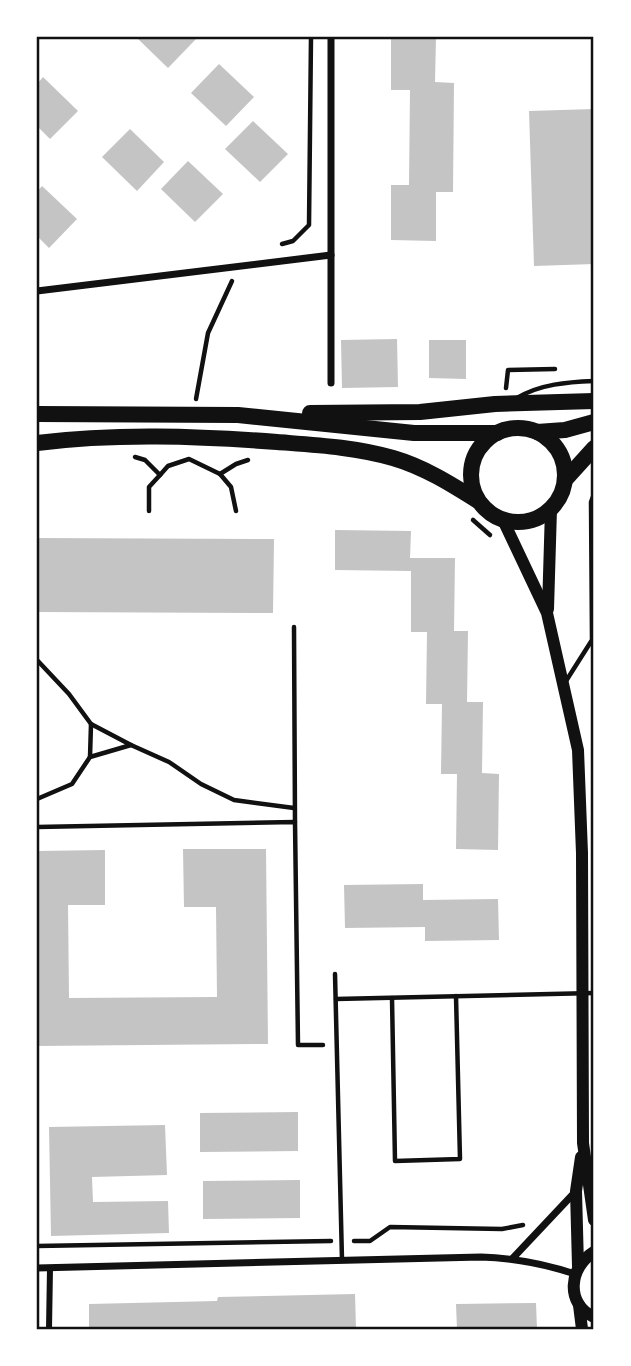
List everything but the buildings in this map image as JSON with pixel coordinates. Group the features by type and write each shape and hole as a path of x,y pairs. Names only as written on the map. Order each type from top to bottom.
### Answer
{"main road":[{"path":"272,418 328,412 429,411 508,403 594,401"},
{"path":"37,414 203,414 272,418 414,433 497,433 521,429 537,432 565,430 594,422"},
{"path":"37,443 192,437 335,447 369,452 439,477 478,501 489,513 511,522 535,519 551,509 561,496 565,480 564,466 553,443 537,432"},
{"path":"478,501 471,477 473,461 481,444 497,433"},
{"path":"565,480 594,448"}],"street":[{"path":"331,37 331,383"},
{"path":"37,291 331,255"},
{"path":"547,613 551,509"},
{"path":"503,520 547,613 576,735 579,765 589,993 583,1143 576,1191 577,1270 573,1285 582,1329"},
{"path":"583,1143 594,1220"},
{"path":"512,1259 576,1191"},
{"path":"577,1270 586,1257 594,1252"},
{"path":"37,1268 481,1257 512,1259 577,1270"},
{"path":"50,1268 50,1329"},
{"path":"579,1305 594,1317"}],"lane":[{"path":"508,403 533,390 556,384 594,381"},
{"path":"564,685 592,640 591,502 594,494"},
{"path":"335,974 342,1260"},
{"path":"336,999 589,993"},
{"path":"393,998 395,1161 460,1159 456,996"}],"path":[{"path":"278,246 293,241 309,225 311,37"},
{"path":"197,397 208,333 232,280"},
{"path":"124,455 145,460 160,475"},
{"path":"149,511 149,487 168,466 189,459 220,474 232,487 236,511"},
{"path":"220,474 246,460 259,461"},
{"path":"469,515 490,535 496,546"},
{"path":"294,627 298,1045 337,1044"},
{"path":"37,660 69,694 91,724 169,762 201,784 234,800 294,808"},
{"path":"37,799 72,784 90,757 91,724"},
{"path":"90,757 131,745"},
{"path":"37,827 295,822"}]}
